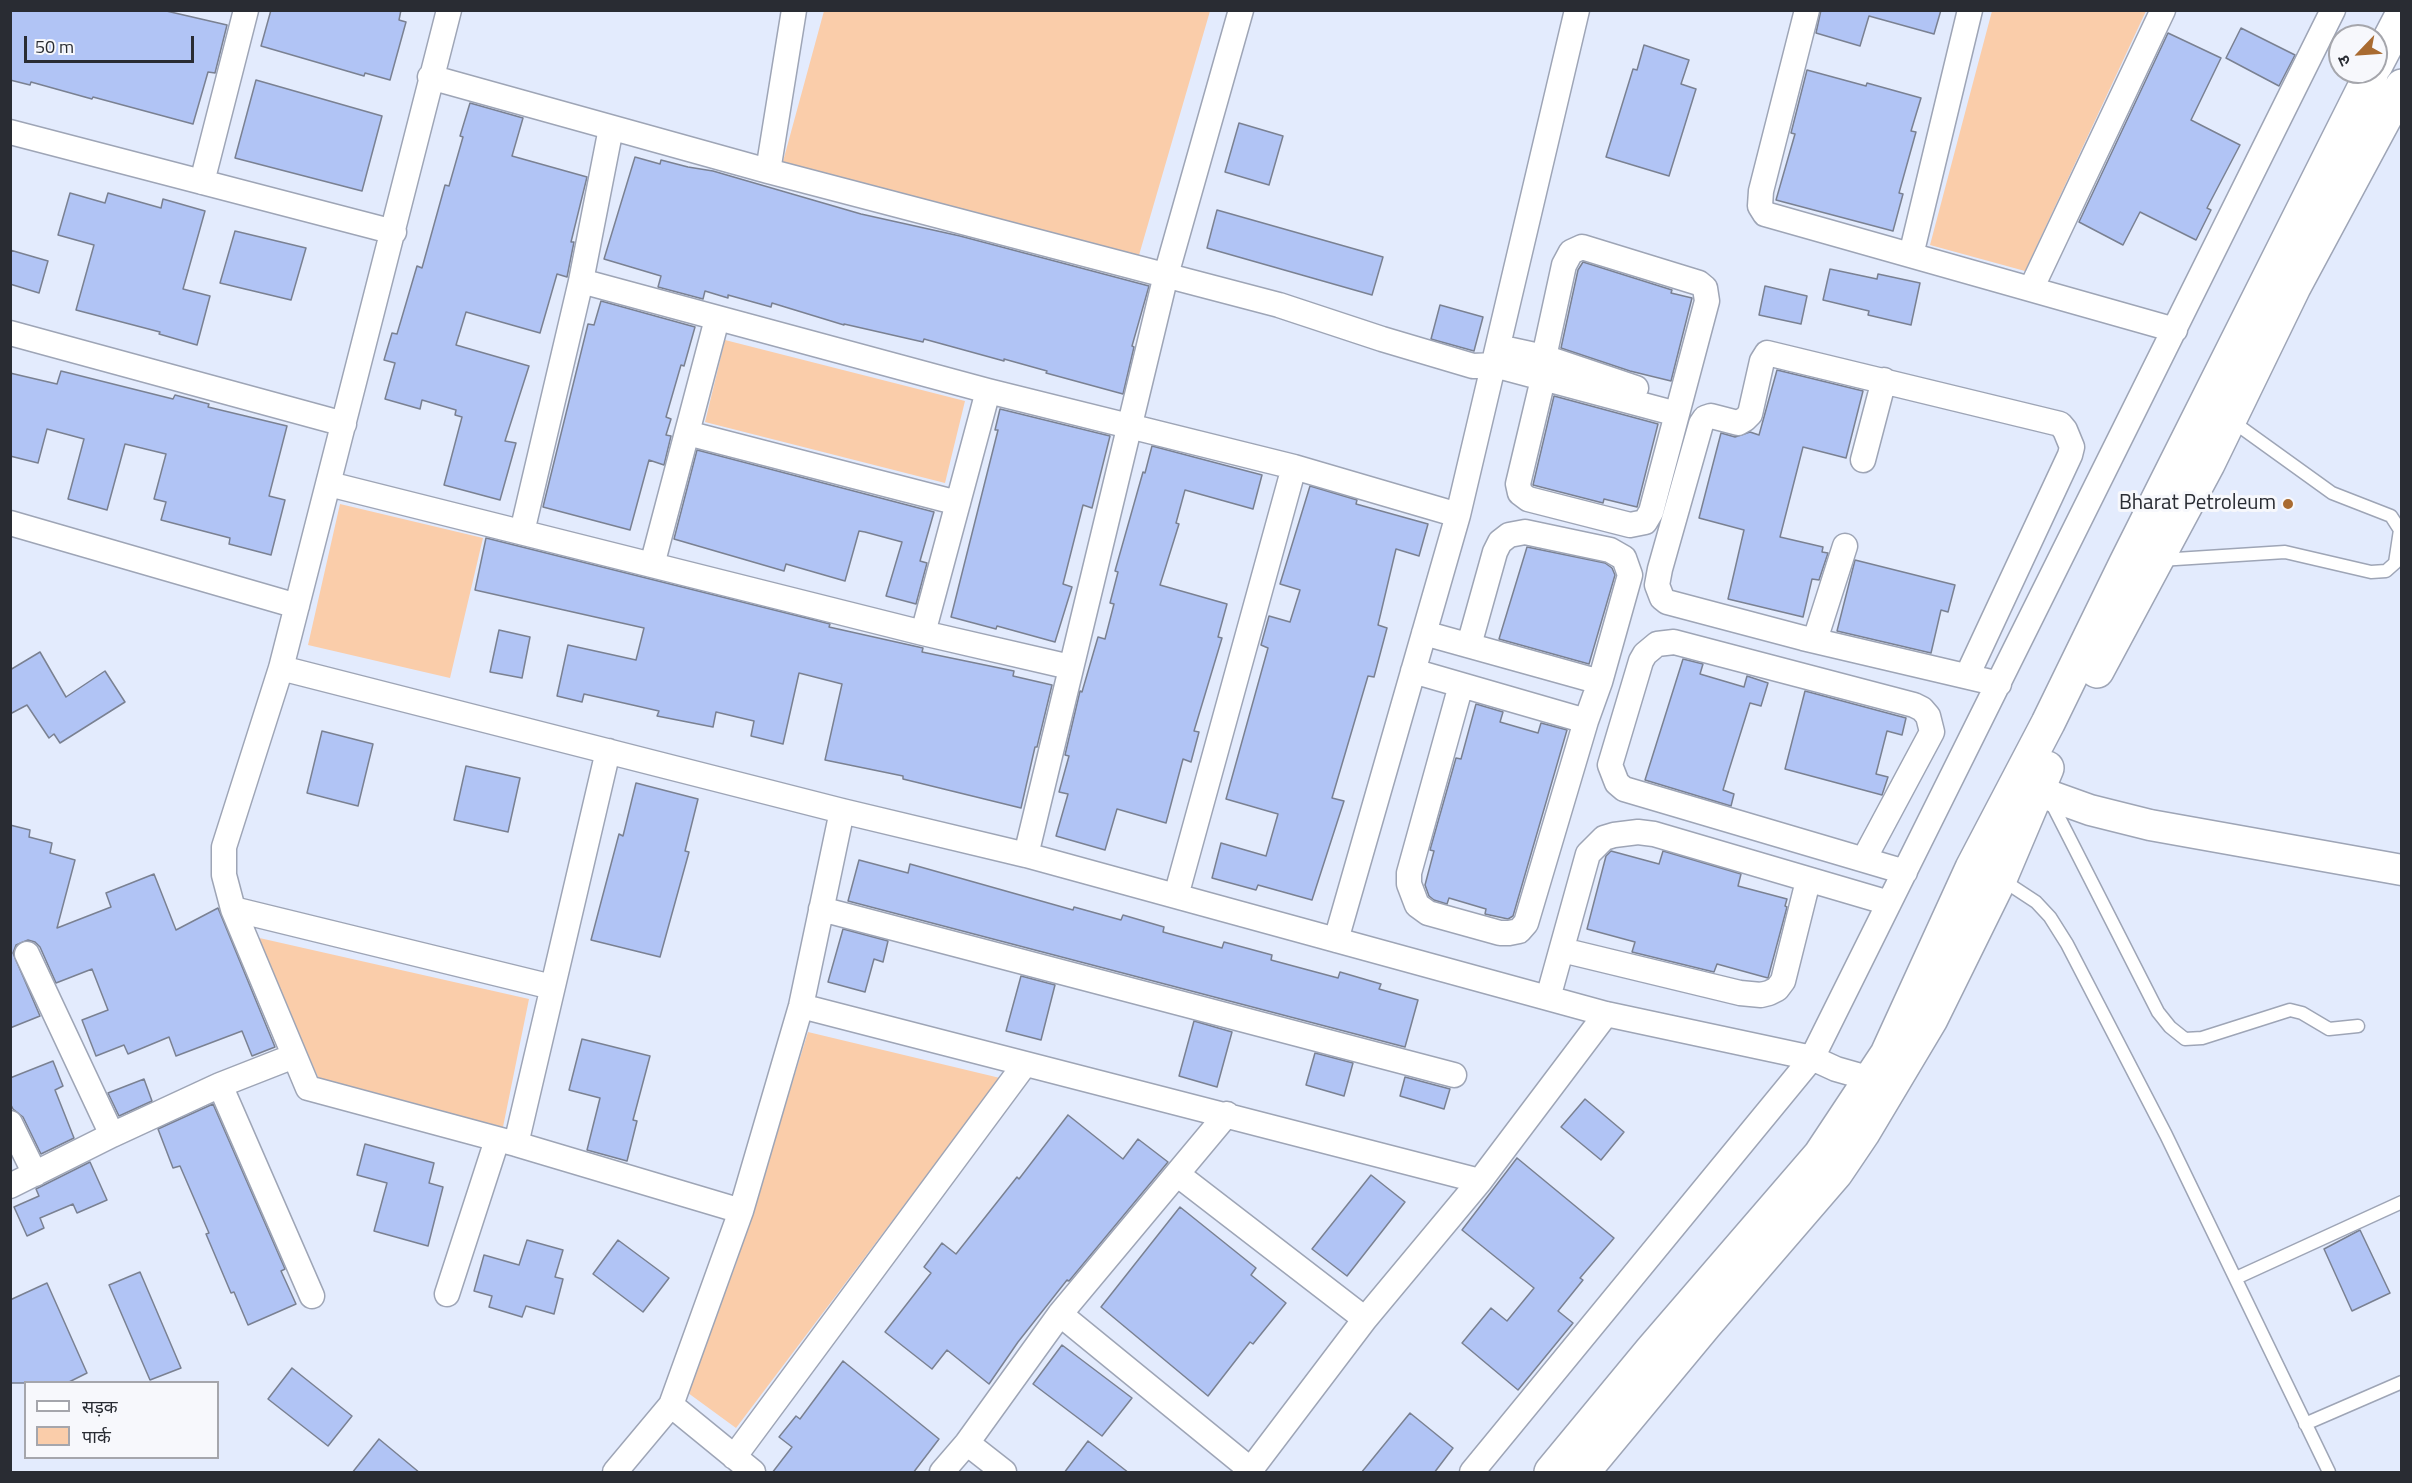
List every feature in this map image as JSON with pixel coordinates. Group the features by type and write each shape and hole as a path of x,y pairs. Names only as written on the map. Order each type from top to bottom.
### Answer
{"highway":[{"path":"2388,42 2402,15"},
{"path":"1551,1473 1836,1173 1881,1084 1931,1018 2041,792 2055,751 2157,560 2219,410 2367,84"},
{"path":"1881,1084 1887,1054 1972,868 2048,723 2219,410 2294,287 2402,86"},
{"path":"1583,1473 1680,1336"}],"street":[{"path":"449,10 430,77 394,232 281,668 224,847 224,875 233,909 308,1088 506,1142 741,1211"},
{"path":"768,171 794,10"},
{"path":"1026,855 1166,275 1241,10"},
{"path":"1807,10 1761,191 1760,206 1765,214 2175,330"},
{"path":"1911,255 1970,10"},
{"path":"2031,289 2163,10"},
{"path":"1472,1473 1812,1058 2333,10"},
{"path":"1336,940 1458,515 1573,11"},
{"path":"202,182 239,12"},
{"path":"430,77 768,171 1279,305 1473,366 1496,356 1678,408"},
{"path":"522,532 581,281 611,128"},
{"path":"10,132 394,232"},
{"path":"1582,247 1698,283 1705,288 1707,301 1651,512 1645,522 1630,525 1528,499 1520,493 1518,484 1544,368 1564,265 1571,252 1582,247"},
{"path":"581,281 988,391 1294,467 1458,515"},
{"path":"652,565 717,319"},
{"path":"10,333 344,424"},
{"path":"1967,676 2070,455 2072,447 2070,438 2060,424 1767,353 1762,360 1750,414 1738,423 1711,416 1705,418 1701,424 1660,569 1657,585 1659,594 1668,602 1999,684"},
{"path":"1863,460 1884,380"},
{"path":"923,633 988,391"},
{"path":"687,433 958,503"},
{"path":"1176,896 1294,467"},
{"path":"328,484 923,633 1070,667"},
{"path":"10,523 297,606"},
{"path":"1461,685 1409,873 1409,884 1418,905 1428,913 1500,933 1519,931 1526,923 1586,721 1600,682 1630,574 1624,558 1610,550 1526,532 1509,535 1500,542 1495,552 1469,645"},
{"path":"1815,640 1845,546"},
{"path":"1424,633 1600,682"},
{"path":"1864,859 1932,732 1928,716 1922,709 1674,642 1657,644 1645,654 1610,765 1617,783 1624,789 1905,872"},
{"path":"281,668 842,811 1026,855 1606,1014 1812,1058 1836,1069 1881,1084"},
{"path":"1413,671 1586,721"},
{"path":"447,1294 506,1142 552,987 608,751"},
{"path":"2041,792 2090,810 2150,825 2402,870"},
{"path":"615,1473 671,1405 741,1211 801,1006 842,811"},
{"path":"1548,998 1588,854 1604,838 1614,835 1638,832 1653,834 1889,903"},
{"path":"1562,950 1740,993 1761,995 1769,993 1778,988 1783,981 1808,881"},
{"path":"233,909 552,987"},
{"path":"821,909 1454,1075"},
{"path":"27,954 112,1135"},
{"path":"801,1006 1480,1181"},
{"path":"1060,1314 1250,1471 1365,1319 1480,1181 1606,1014"},
{"path":"10,1186 220,1085 294,1056"},
{"path":"734,1457 1025,1064"},
{"path":"220,1085 312,1296"},
{"path":"942,1473 967,1443 1060,1314 1227,1114"},
{"path":"10,1124 35,1174"},
{"path":"1177,1174 1365,1319"},
{"path":"671,1405 753,1473"},
{"path":"967,1443 1004,1473"}],"lane":[{"path":"2157,560 2285,552 2371,572 2386,571 2395,563 2400,530 2391,516 2332,492 2219,410"},
{"path":"2041,792 2158,1012 2169,1027 2185,1039 2202,1038 2290,1010 2302,1013 2329,1029 2358,1026"},
{"path":"2000,879 2036,902 2050,917 2067,944 2166,1134 2329,1473"},
{"path":"2236,1278 2402,1202"},
{"path":"2305,1424 2402,1382"}],"green space":[{"path":"824,11 1210,11 1137,262 782,165"},
{"path":"1992,11 2146,11 2025,271 1930,245"},
{"path":"725,340 965,401 945,483 705,422"},
{"path":"340,504 483,538 450,678 308,645"},
{"path":"255,937 529,999 503,1127 319,1079"},
{"path":"808,1032 1000,1078 736,1428 684,1390 735,1267"}],"building":[{"path":"10,10 162,10 227,25 215,73 208,72 193,124 31,82 30,85 10,80"},
{"path":"271,10 401,10 399,20 406,22 390,80 365,73 364,76 261,46"},
{"path":"1821,10 1941,10 1934,34 1869,16 1860,46 1816,33"},
{"path":"2241,28 2295,55 2279,86 2226,58"},
{"path":"2168,33 2221,58 2191,120 2240,145 2207,208 2211,210 2196,240 2140,212 2123,245 2079,222"},
{"path":"1644,45 1689,60 1681,84 1696,89 1669,176 1606,157 1633,69 1637,70"},
{"path":"1807,70 1921,98 1911,131 1916,132 1899,193 1903,194 1893,231 1776,200 1795,134 1791,133"},
{"path":"256,80 382,116 362,191 235,158"},
{"path":"470,103 523,118 512,156 587,177 571,242 574,242 567,277 557,274 540,333 466,312 456,345 529,366 505,441 516,443 500,500 444,485 462,417 455,415 456,410 422,400 420,409 385,399 395,363 384,360 392,333 397,334 417,266 422,268 445,185 449,186"},
{"path":"1239,123 1283,136 1269,185 1225,172"},
{"path":"635,157 660,164 661,160 713,171 861,214 960,236 1149,286 1132,346 1134,347 1123,394 1004,359 1004,361 924,339 923,342 844,325 772,303 771,307 705,291 703,299 658,287 661,276 604,259"},
{"path":"70,193 105,203 108,193 161,208 163,199 205,211 183,289 210,296 197,345 159,334 160,332 76,310 94,245 58,235"},
{"path":"1217,210 1383,257 1372,295 1207,248"},
{"path":"235,231 306,248 291,300 220,283"},
{"path":"10,250 48,261 39,293 10,284"},
{"path":"1583,262 1672,290 1671,293 1692,298 1671,381 1630,371 1561,348 1578,270"},
{"path":"1830,269 1877,279 1878,274 1920,283 1911,325 1868,315 1869,311 1823,300"},
{"path":"1765,286 1807,296 1801,324 1759,315"},
{"path":"601,301 695,327 666,417 671,419 666,435 671,436 664,465 649,460 630,530 543,507 588,324 594,325"},
{"path":"1440,305 1483,317 1474,351 1431,339"},
{"path":"1777,370 1863,391 1846,458 1803,447 1780,537 1823,547 1822,552 1828,553 1819,580 1812,579 1803,617 1728,599 1744,530 1699,518 1721,433 1735,437 1750,432 1759,435"},
{"path":"61,371 173,399 175,395 209,404 208,407 287,426 269,496 285,500 271,555 229,544 230,538 161,520 166,502 154,499 166,454 125,444 107,510 68,499 84,439 47,429 38,463 10,456 10,373 57,384"},
{"path":"1554,396 1658,424 1637,507 1604,499 1603,503 1533,485"},
{"path":"1000,409 1110,436 1092,508 1083,505 1063,584 1072,587 1055,642 997,626 996,629 951,617 998,430 995,430"},
{"path":"1152,446 1262,475 1253,509 1185,490 1176,523 1179,524 1160,585 1227,604 1218,637 1222,638 1194,731 1199,732 1191,762 1183,759 1166,823 1117,809 1105,850 1056,836 1068,794 1059,792 1069,756 1065,755 1080,691 1082,692 1098,637 1105,639 1114,604 1110,603 1118,572 1115,571"},
{"path":"697,450 934,512 920,561 927,563 916,604 886,596 902,542 865,532 859,531 845,581 786,564 784,571 674,539"},
{"path":"1310,486 1357,500 1356,504 1428,524 1419,556 1396,549 1378,625 1387,628 1374,677 1368,676 1332,798 1344,801 1312,900 1258,885 1256,890 1212,878 1221,843 1266,856 1278,814 1226,799 1268,648 1261,645 1269,616 1290,622 1300,590 1280,584"},
{"path":"486,538 830,624 829,627 923,648 922,652 1014,671 1013,676 1052,685 1021,808 903,779 903,776 825,760 842,684 799,673 783,744 751,736 754,721 716,712 713,727 657,716 659,711 584,694 582,702 557,696 568,645 636,660 644,628 475,590"},
{"path":"1527,547 1605,563 1612,568 1615,575 1589,664 1499,639"},
{"path":"1855,560 1955,585 1948,612 1941,610 1931,653 1837,631"},
{"path":"499,630 530,637 522,678 490,672"},
{"path":"40,652 66,697 105,671 125,702 60,743 54,734 49,738 27,705 10,714 10,670"},
{"path":"1683,659 1703,664 1700,674 1744,687 1747,676 1768,683 1761,706 1750,703 1729,770 1723,790 1734,794 1731,806 1645,780"},
{"path":"1805,691 1906,718 1902,735 1887,731 1876,774 1888,777 1882,795 1785,769"},
{"path":"1476,704 1503,712 1500,722 1538,733 1541,723 1567,730 1513,916 1508,919 1485,914 1486,909 1449,898 1447,904 1434,900 1429,896 1425,885 1434,851 1430,850 1456,758 1461,759"},
{"path":"322,731 373,744 358,806 307,793"},
{"path":"466,766 520,778 508,832 454,820"},
{"path":"636,783 698,799 685,851 689,852 660,957 591,940 619,834 623,836"},
{"path":"10,825 30,830 29,837 52,843 50,853 75,860 57,928 111,907 106,893 154,874 176,930 218,908 275,1047 252,1056 242,1031 176,1056 169,1037 128,1054 124,1045 96,1056 82,1020 108,1010 92,969 56,983 40,947 28,940 16,945 13,953 40,1016 10,1028"},
{"path":"1611,851 1659,864 1663,851 1741,874 1738,886 1787,899 1785,906 1787,907 1768,978 1717,964 1714,972 1632,952 1635,942 1587,929 1606,856"},
{"path":"859,860 908,873 910,864 1073,910 1074,907 1121,920 1123,915 1164,927 1163,932 1222,948 1224,942 1272,955 1271,960 1338,978 1340,972 1381,984 1379,989 1418,1000 1405,1047 848,901"},
{"path":"843,929 888,941 883,962 874,959 865,992 828,982"},
{"path":"1021,976 1055,985 1041,1040 1006,1031"},
{"path":"1194,1021 1232,1032 1217,1087 1179,1076"},
{"path":"582,1039 650,1056 633,1120 637,1121 627,1161 587,1150 600,1098 569,1090"},
{"path":"1315,1053 1353,1063 1344,1096 1306,1085"},
{"path":"53,1061 63,1086 55,1090 74,1138 41,1154 23,1117 13,1109 10,1103 10,1078"},
{"path":"1405,1077 1450,1089 1444,1109 1400,1096"},
{"path":"144,1079 152,1101 119,1116 108,1093"},
{"path":"1585,1099 1624,1132 1601,1160 1561,1127"},
{"path":"213,1104 285,1269 281,1271 296,1304 248,1325 234,1292 231,1293 206,1234 209,1233 180,1166 173,1168 158,1129"},
{"path":"1068,1115 1123,1159 1138,1139 1168,1162 1069,1281 1067,1280 1018,1342 989,1384 947,1350 932,1369 885,1332 931,1273 924,1267 942,1243 956,1254 1017,1177 1019,1179"},
{"path":"365,1144 434,1163 429,1183 443,1187 428,1246 374,1231 387,1183 357,1175"},
{"path":"1517,1158 1614,1238 1580,1278 1583,1280 1558,1311 1573,1323 1518,1390 1462,1343 1491,1308 1507,1321 1534,1288 1462,1230"},
{"path":"90,1162 107,1200 77,1213 73,1204 40,1218 44,1228 27,1236 14,1207 39,1196 36,1189"},
{"path":"1371,1175 1405,1202 1347,1276 1312,1249"},
{"path":"1180,1207 1256,1268 1251,1275 1286,1303 1253,1344 1250,1342 1208,1396 1101,1307"},
{"path":"2360,1230 2390,1293 2352,1311 2324,1249"},
{"path":"527,1240 563,1250 555,1277 563,1279 554,1314 526,1306 522,1317 489,1307 492,1296 474,1291 484,1255 519,1265"},
{"path":"618,1240 669,1278 643,1312 593,1274"},
{"path":"140,1272 181,1368 150,1380 109,1285"},
{"path":"47,1283 87,1373 71,1381 10,1383 10,1300"},
{"path":"1062,1345 1132,1398 1102,1436 1033,1384"},
{"path":"843,1361 939,1439 913,1473 772,1473 792,1447 779,1437 796,1416 800,1419"},
{"path":"292,1368 352,1416 328,1446 268,1399"},
{"path":"1410,1413 1453,1448 1434,1473 1361,1473"},
{"path":"379,1439 420,1473 352,1473"},
{"path":"1088,1441 1129,1473 1064,1473"}],"place":[{"name":"Bharat Petroleum","path":"2288,504"}]}
